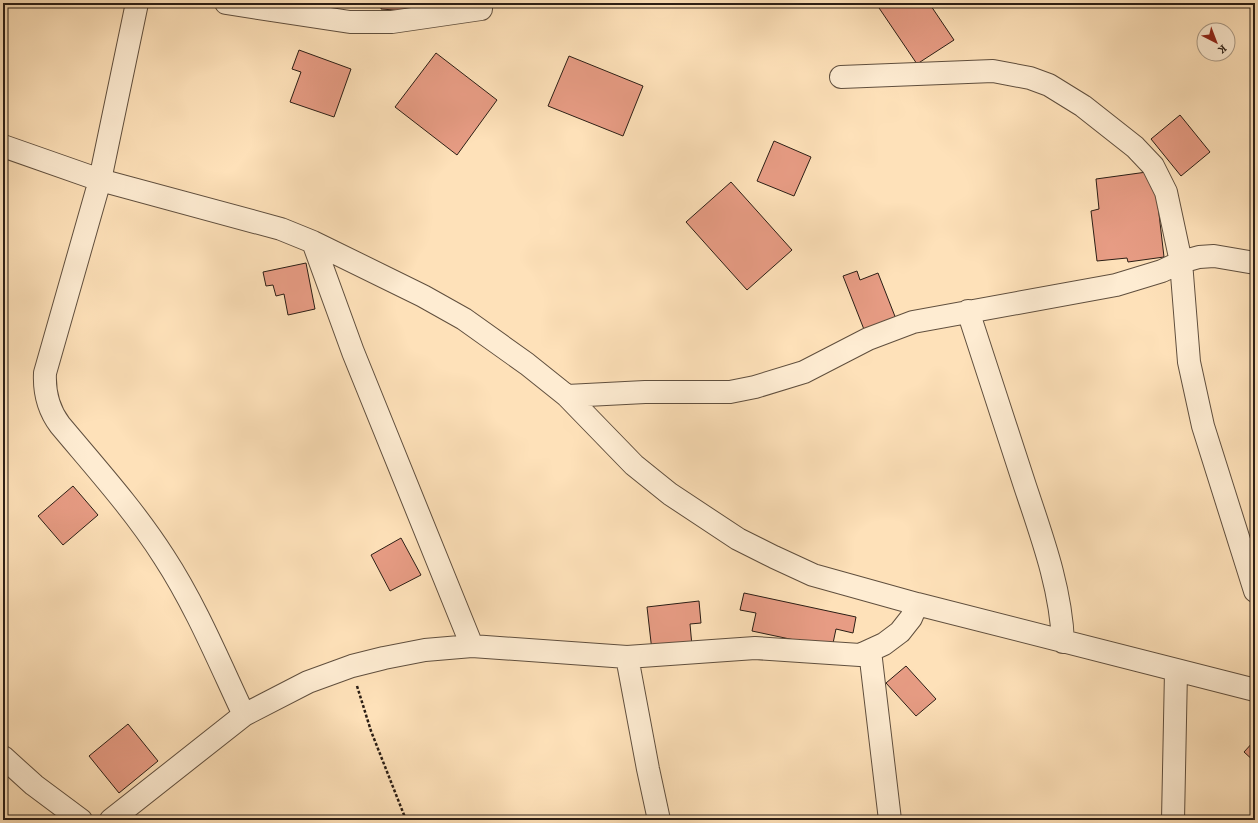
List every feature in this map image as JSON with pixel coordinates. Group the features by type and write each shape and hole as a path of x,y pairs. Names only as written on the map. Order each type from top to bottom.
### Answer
{"street":[{"path":"137,3 100,180 45,373 46,397 54,417 142,524 164,556 196,614 244,715"},
{"path":"226,3 295,15 350,22 392,22 482,9"},
{"path":"841,77 993,71 1030,78 1067,95 1134,147 1153,166 1166,192 1181,262 1185,328 1196,396 1211,455 1255,591"},
{"path":"3,146 100,180 281,229 314,242 422,296 464,319 528,364 567,396 634,465 682,502 738,539 774,558 814,575 917,604 1255,690"},
{"path":"314,242 353,352 472,646"},
{"path":"567,396 645,392 730,392 755,387 804,372 868,339 890,329 913,322 1116,285 1162,272 1181,262 1199,257 1214,256 1255,263"},
{"path":"968,311 1042,536 1058,595 1062,619 1063,642"},
{"path":"117,818 244,715 308,682 352,666 425,650 472,646 627,657 755,648 860,655 884,644 900,632 911,618 917,604"},
{"path":"870,651 890,820"},
{"path":"627,657 659,820"},
{"path":"1173,820 1176,671"},
{"path":"3,757 34,785 82,820"}],"path":[{"path":"352,666 371,731 406,820"}],"building":[{"path":"381,3 421,3 421,12 381,9"},
{"path":"880,3 929,3 954,40 917,64 877,5"},
{"path":"299,50 351,69 334,117 290,102 301,72 292,69"},
{"path":"436,53 497,100 457,155 395,107"},
{"path":"569,56 643,86 623,136 548,106"},
{"path":"1180,115 1210,152 1181,176 1151,139"},
{"path":"774,141 811,157 794,196 757,181"},
{"path":"1154,171 1164,257 1128,262 1127,258 1097,261 1091,211 1099,209 1096,179"},
{"path":"731,182 792,250 747,290 686,222"},
{"path":"306,263 315,309 288,315 284,294 276,296 273,285 266,286 263,272"},
{"path":"857,271 860,280 878,273 896,319 865,332 843,276"},
{"path":"73,486 98,515 63,545 38,516"},
{"path":"401,538 421,575 390,591 371,555"},
{"path":"744,593 856,617 853,633 836,629 832,648 752,631 756,613 740,610"},
{"path":"699,601 701,623 690,624 692,646 652,651 647,607"},
{"path":"906,666 936,699 916,716 886,683"},
{"path":"128,724 158,761 119,793 89,756"},
{"path":"1254,741 1255,742 1255,762 1244,752"}]}
